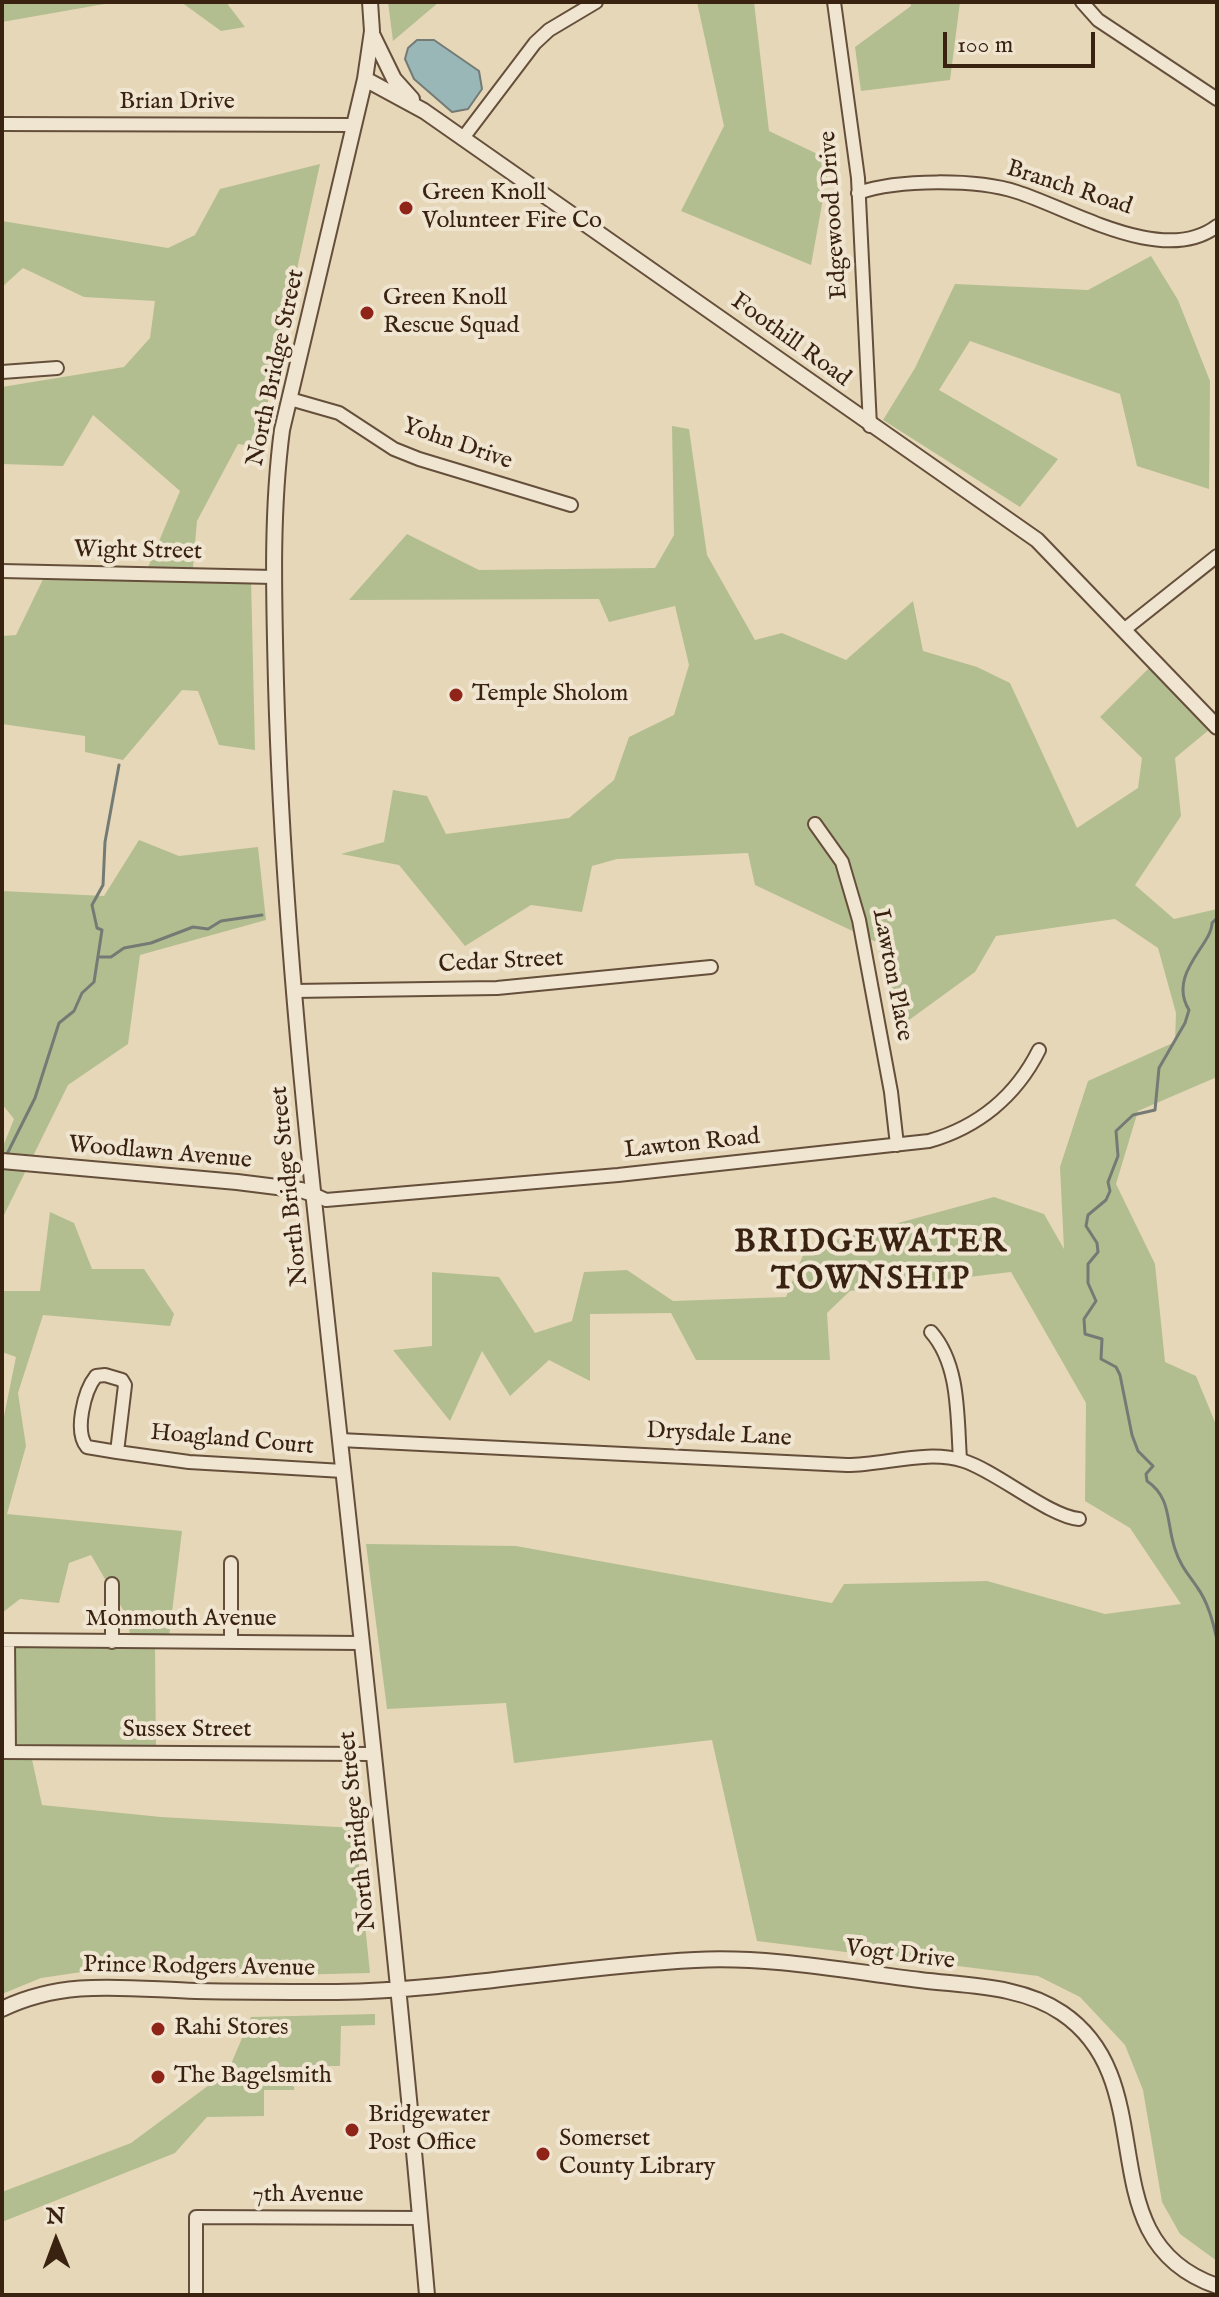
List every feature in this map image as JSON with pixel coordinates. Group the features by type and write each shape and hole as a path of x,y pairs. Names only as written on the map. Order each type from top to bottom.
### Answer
{"street":[{"path":"365,79 372,31 370,2"},
{"path":"463,138 535,43 549,30 596,2"},
{"name":"Edgewood Drive","path":"834,2 858,193 870,426"},
{"path":"1082,2 1098,20 1217,99"},
{"path":"372,31 394,79 424,111"},
{"name":"Foothill Road","path":"365,79 424,111 1037,540 1217,727"},
{"name":"North Bridge Street","path":"365,79 277,466 274,577 277,769 293,991 398,1989 427,2295"},
{"name":"Brian Drive","path":"2,124 353,125"},
{"name":"Branch Road","path":"858,193 917,184 986,186 1018,192 1098,226 1151,238 1194,236 1217,226"},
{"path":"2,372 39,372 57,368"},
{"name":"Yohn Drive","path":"290,399 349,417 394,449 419,459 571,505"},
{"path":"1125,629 1217,556"},
{"name":"Wight Street","path":"2,571 274,577"},
{"name":"Lawton Place","path":"815,824 842,862 859,920 891,1092 897,1145"},
{"name":"Cedar Street","path":"293,991 497,988 711,967"},
{"name":"Lawton Road","path":"313,1194 326,1200 618,1175 897,1145 948,1135 985,1116 1028,1071 1039,1050"},
{"name":"Woodlawn Avenue","path":"2,1161 237,1182 313,1194"},
{"path":"931,1332 948,1362 955,1392 960,1459"},
{"name":"Hoagland Court","path":"117,1452 125,1385 115,1377 96,1376 87,1392 82,1442 93,1450 189,1462 343,1471"},
{"name":"Drysdale Lane","path":"340,1440 847,1465 880,1465 926,1456 960,1459 1079,1519"},
{"path":"231,1563 231,1642"},
{"path":"112,1584 112,1642"},
{"path":"5,1640 6,1752"},
{"name":"Monmouth Avenue","path":"5,1640 361,1643"},
{"name":"Sussex Street","path":"6,1752 372,1754"},
{"name":"Vogt Drive","path":"398,1989 614,1966 726,1959 1011,1991 1034,1998 1062,2013 1083,2030 1107,2062 1121,2101 1131,2178 1142,2218 1169,2256 1183,2269 1217,2286"},
{"name":"Prince Rodgers Avenue","path":"2,2009 73,1987 120,1985 205,1991 398,1989"},
{"name":"7th Avenue","path":"196,2295 196,2217 420,2218"}],"green space":[{"path":"4,2 116,2 2,22"},
{"path":"181,2 226,2 245,27 221,31"},
{"path":"388,2 439,2 393,41"},
{"path":"697,2 754,2 769,131 830,160 811,265 681,211 724,126"},
{"path":"910,2 960,2 950,80 861,91 855,47 911,6"},
{"path":"320,164 258,447 238,444 197,521 192,578 251,578 255,750 219,745 198,691 182,690 123,760 85,752 85,736 2,724 2,636 16,635 46,573 144,577 180,491 93,415 63,466 2,464 2,387 124,367 150,338 155,301 84,297 23,268 2,287 2,221 168,248 195,235 220,189"},
{"path":"1151,256 1178,300 1210,381 1209,489 1137,466 1120,394 970,341 939,390 1058,459 1020,507 883,420 915,368 955,284 1088,290"},
{"path":"672,426 689,429 707,555 755,640 782,633 846,660 913,601 923,651 977,667 1010,683 1077,828 1138,788 1142,758 1100,717 1149,668 1210,729 1175,758 1181,816 1135,885 1174,919 1217,909 1217,1077 1138,1111 1116,1184 1155,1264 1165,1362 1196,1376 1217,1427 1217,2261 1180,2234 1162,2202 1143,2090 1125,2045 1080,1997 1038,1976 757,1941 712,1740 514,1763 506,1703 387,1709 366,1544 516,1546 832,1603 844,1584 987,1581 1105,1614 1181,1604 1130,1528 1085,1501 1086,1403 1011,1272 850,1291 827,1313 830,1360 696,1360 671,1313 590,1314 590,1381 549,1360 510,1396 482,1351 450,1421 393,1350 432,1346 432,1272 499,1277 535,1333 572,1321 584,1272 627,1270 673,1301 786,1297 806,1248 994,1197 1044,1214 1064,1249 1060,1167 1088,1081 1175,1042 1176,1013 1158,948 1115,919 996,936 975,972 894,1031 878,943 755,885 748,853 617,859 592,866 582,912 531,905 465,946 399,865 341,854 384,842 393,790 427,796 446,834 569,818 614,780 629,737 674,715 689,665 675,606 609,622 599,599 349,600 407,534 479,570 655,568 674,535"},
{"path":"139,840 179,856 258,847 266,920 140,955 128,1044 68,1085 2,1219 2,1149 14,1119 2,1104 2,891 104,896"},
{"path":"50,1212 74,1223 92,1269 144,1269 174,1314 170,1326 43,1315 18,1393 26,1446 7,1514 182,1531 168,1645 155,1646 156,1755 31,1755 42,1805 161,1817 355,1828 370,1973 208,1977 109,1968 41,1978 2,1994 2,1643 130,1645 129,1620 91,1555 69,1563 59,1603 20,1599 2,1613 2,1426 16,1357 2,1352 2,1291 40,1291"},
{"path":"375,2014 375,2025 341,2026 340,2066 304,2066 295,2073 294,2090 264,2090 264,2116 207,2117 175,2153 2,2222 2,2192 131,2143 228,2071 251,2017"}],"water":[{"path":"417,40 434,40 479,71 482,89 468,109 452,112 414,79 405,59 408,48"}],"waterway":[{"path":"7,1154 35,1098 59,1023 74,1011 82,993 94,982 102,930 97,928 92,905 103,885 105,842 119,765"},
{"path":"99,957 111,957 124,948 151,943 193,927 208,929 221,921 262,915"},
{"path":"1217,918 1192,961 1183,984 1189,1010 1185,1023 1159,1068 1155,1110 1133,1115 1116,1131 1118,1156 1108,1182 1110,1191 1106,1200 1088,1215 1086,1226 1097,1243 1098,1252 1088,1264 1088,1283 1096,1301 1084,1319 1085,1334 1102,1339 1101,1359 1116,1367 1120,1375 1132,1435 1138,1451 1153,1466 1146,1474 1147,1481 1161,1495 1177,1555 1204,1599 1217,1640"}],"place":[{"name":"Green Knoll Volunteer Fire Co","path":"406,208"},
{"name":"Green Knoll Rescue Squad","path":"367,313"},
{"name":"Temple Sholom","path":"456,695"},
{"name":"Rahi Stores","path":"158,2029"},
{"name":"The Bagelsmith","path":"158,2077"},
{"name":"Bridgewater Post Office","path":"352,2130"},
{"name":"Somerset County Library","path":"543,2154"}],"district":[{"name":"BRIDGEWATER TOWNSHIP","path":"871,1262"}]}
